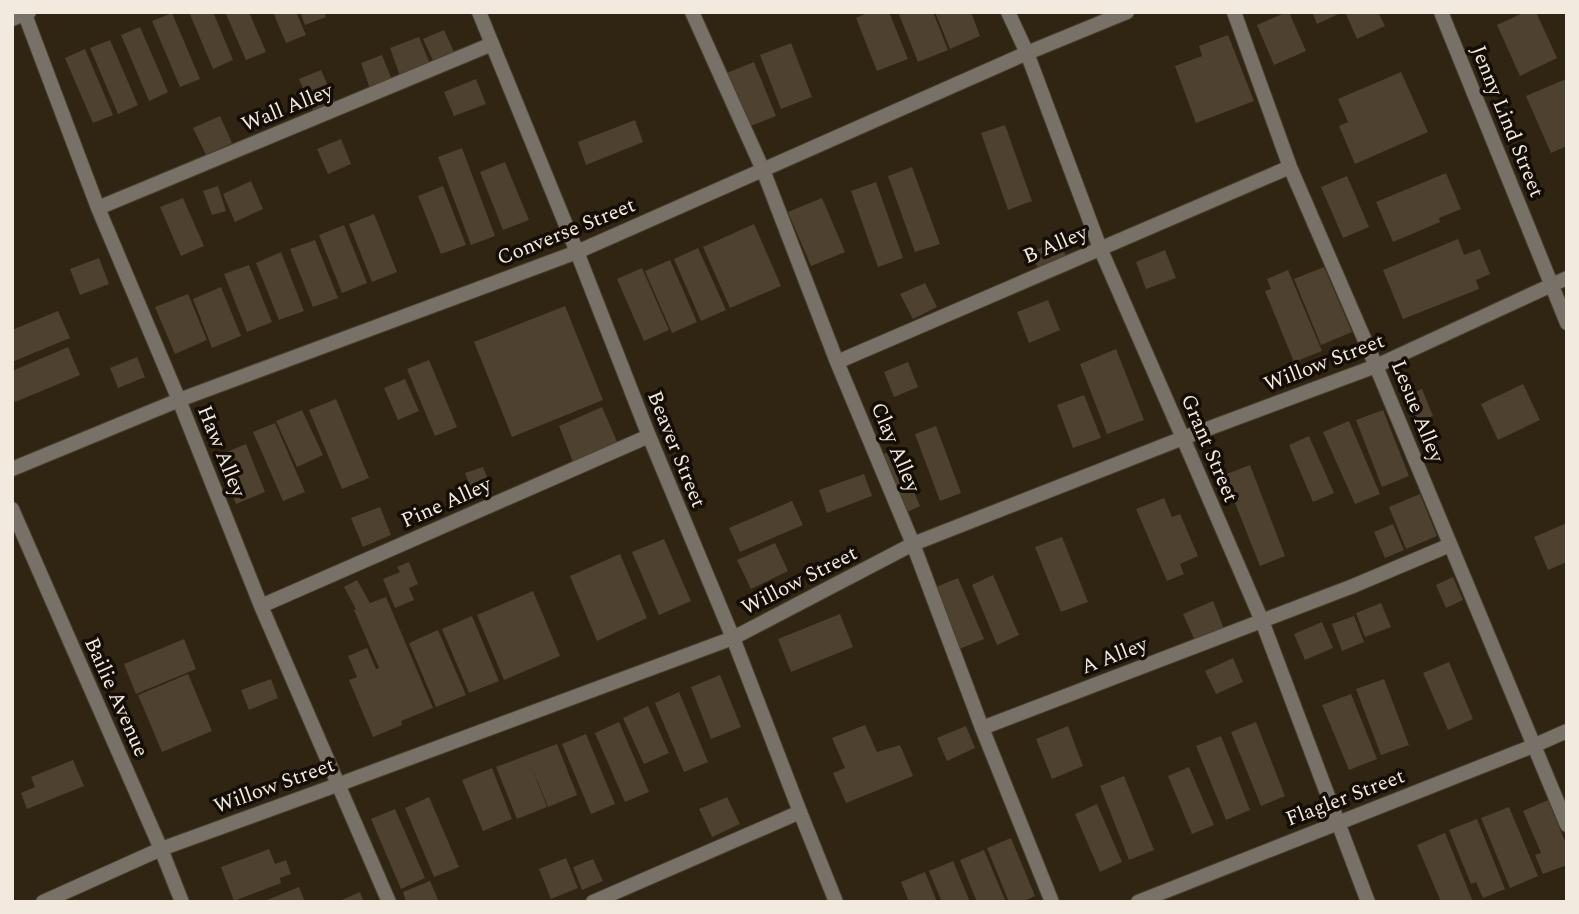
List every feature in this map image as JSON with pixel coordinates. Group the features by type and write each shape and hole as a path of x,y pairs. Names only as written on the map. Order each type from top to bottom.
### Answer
{"street":[{"name":"Beaver Street","path":"479,12 733,638 836,902"},
{"name":"Clay Alley","path":"692,12 763,170 837,362 913,544 982,728 1052,902"},
{"name":"Grant Street","path":"1008,12 1027,53 1100,248 1262,621 1368,902"},
{"name":"Converse Street","path":"12,469 178,400 577,252 1027,53 1127,12"},
{"name":"Lesue Alley","path":"1234,12 1290,167 1567,825"},
{"name":"Jenny Lind Street","path":"1441,12 1567,323"},
{"name":"Haw Alley","path":"22,15 261,606 389,902"},
{"name":"Wall Alley","path":"98,208 492,44"},
{"name":"B Alley","path":"837,362 1290,167"},
{"name":"Willow Street","path":"43,902 161,849 733,638 913,544 1376,366 1567,278"},
{"name":"Pine Alley","path":"261,606 649,436"},
{"name":"Bailie Avenue","path":"12,509 182,902"},
{"name":"A Alley","path":"982,728 1353,586 1450,545"},
{"name":"Flagler Street","path":"1138,902 1567,731"},
{"path":"593,902 800,812"}],"building":[{"path":"189,12 213,12 233,60 213,69"},
{"path":"225,12 249,12 266,52 246,60"},
{"path":"273,12 296,12 306,35 286,43"},
{"path":"300,12 324,12 326,17 305,25"},
{"path":"869,12 889,12 908,59 877,71 856,18"},
{"path":"898,12 933,12 948,50 918,62"},
{"path":"935,12 971,12 980,36 950,49"},
{"path":"1287,12 1306,51 1274,65 1257,25"},
{"path":"1312,12 1343,12 1317,24"},
{"path":"1345,12 1378,12 1385,26 1357,39"},
{"path":"1525,12 1536,12 1557,58 1520,76 1497,25"},
{"path":"172,13 200,79 180,87 152,21"},
{"path":"140,27 168,92 149,101 121,35"},
{"path":"444,30 455,54 434,63 423,39"},
{"path":"1228,35 1254,101 1196,123 1175,66 1202,56 1199,46"},
{"path":"419,37 430,64 400,76 390,48"},
{"path":"110,40 138,105 118,114 90,48"},
{"path":"791,43 812,97 781,109 760,55"},
{"path":"85,49 113,115 93,123 65,58"},
{"path":"382,55 392,80 370,89 361,63"},
{"path":"754,62 776,116 745,128 724,74"},
{"path":"321,70 337,106 315,115 299,79"},
{"path":"1401,72 1428,132 1355,164 1339,126 1348,122 1338,99"},
{"path":"476,79 486,104 454,116 444,92"},
{"path":"1566,79 1567,146 1551,153 1526,96"},
{"path":"220,116 232,143 206,155 193,128"},
{"path":"635,120 643,142 586,165 578,142"},
{"path":"1005,125 1032,201 1008,210 981,133"},
{"path":"341,139 351,164 328,174 317,149"},
{"path":"462,148 495,236 471,245 438,157"},
{"path":"505,162 529,220 503,230 480,172"},
{"path":"912,167 940,244 915,252 888,176"},
{"path":"1446,173 1461,209 1439,218 1440,222 1393,242 1376,202"},
{"path":"1347,176 1369,227 1343,238 1321,187"},
{"path":"251,181 263,209 235,222 223,194"},
{"path":"876,182 903,258 878,267 851,191"},
{"path":"218,186 226,211 212,215 203,191"},
{"path":"443,186 466,245 441,254 418,196"},
{"path":"183,198 204,246 181,256 160,207"},
{"path":"822,198 845,252 811,266 788,212"},
{"path":"374,214 397,272 372,282 349,224"},
{"path":"754,224 781,286 730,308 703,247"},
{"path":"344,225 367,283 342,293 319,235"},
{"path":"1458,239 1464,255 1480,249 1490,274 1476,280 1479,289 1403,319 1383,270"},
{"path":"315,240 338,298 313,307 290,249"},
{"path":"1059,240 1066,256 1038,269 1031,252"},
{"path":"698,248 726,310 701,321 674,259"},
{"path":"1165,250 1176,278 1146,289 1136,262"},
{"path":"281,252 304,311 279,320 256,263"},
{"path":"99,258 109,284 80,295 70,269"},
{"path":"670,260 697,322 672,333 645,271"},
{"path":"249,265 272,322 247,332 224,274"},
{"path":"1324,267 1352,332 1321,345 1294,279"},
{"path":"642,268 669,330 644,341 617,279"},
{"path":"1288,270 1322,351 1294,362 1265,291 1271,289 1267,279"},
{"path":"925,283 937,307 913,319 900,294"},
{"path":"221,287 241,336 212,348 193,299"},
{"path":"188,294 207,340 175,354 155,307"},
{"path":"1048,300 1060,330 1029,343 1017,312"},
{"path":"565,306 603,400 512,437 474,342"},
{"path":"58,311 70,338 12,362 12,330"},
{"path":"68,347 80,375 15,402 12,395 12,371"},
{"path":"1116,349 1144,420 1107,434 1080,364"},
{"path":"137,357 145,377 118,388 110,368"},
{"path":"429,360 457,427 435,436 407,369"},
{"path":"908,362 918,387 894,397 884,372"},
{"path":"405,379 419,411 398,420 384,388"},
{"path":"1523,384 1540,420 1498,440 1481,404"},
{"path":"1422,389 1433,416 1415,423 1404,396"},
{"path":"1084,395 1101,438 1073,448 1057,405"},
{"path":"336,399 369,478 342,489 309,410"},
{"path":"602,407 618,444 573,462 559,426"},
{"path":"302,410 323,455 297,467 276,421"},
{"path":"1383,410 1409,476 1382,487 1356,420"},
{"path":"1349,421 1380,494 1355,504 1323,432"},
{"path":"275,423 305,492 283,501 253,432"},
{"path":"936,426 961,493 940,501 915,434"},
{"path":"1309,436 1334,493 1313,502 1289,445"},
{"path":"246,444 265,492 236,504 217,456"},
{"path":"896,449 920,506 903,514 879,456"},
{"path":"1250,465 1285,556 1260,566 1224,475"},
{"path":"483,467 493,493 475,500 465,473"},
{"path":"864,474 872,496 827,513 819,490"},
{"path":"1420,494 1437,536 1406,549 1389,507"},
{"path":"1164,498 1172,517 1180,514 1198,556 1180,564 1184,574 1167,581 1136,509"},
{"path":"792,501 803,525 740,552 729,528"},
{"path":"380,507 391,535 363,547 351,518"},
{"path":"1567,523 1567,562 1548,570 1534,537"},
{"path":"1393,524 1404,550 1385,558 1374,532"},
{"path":"1062,537 1088,602 1061,612 1035,547"},
{"path":"664,539 691,601 659,615 632,552"},
{"path":"775,543 788,571 751,589 737,560"},
{"path":"620,554 647,618 597,641 570,576"},
{"path":"409,562 418,584 409,588 414,600 395,608 383,579 400,572 397,567"},
{"path":"993,575 1019,635 997,645 972,585"},
{"path":"1453,577 1463,600 1446,608 1436,585"},
{"path":"958,578 984,639 957,650 931,589"},
{"path":"357,580 370,603 386,597 433,708 401,721 402,725 373,737 349,680 357,677 348,656 367,648 376,669 379,668 354,610 356,609 344,587"},
{"path":"533,591 560,656 504,680 477,615"},
{"path":"1213,601 1224,629 1195,641 1183,614"},
{"path":"1381,603 1391,627 1365,637 1356,613"},
{"path":"840,614 853,647 791,672 778,639"},
{"path":"472,616 499,681 469,693 442,629"},
{"path":"1354,616 1364,642 1342,651 1332,624"},
{"path":"1322,622 1333,648 1305,660 1294,634"},
{"path":"438,630 466,695 436,707 409,643"},
{"path":"184,639 196,669 136,694 124,664"},
{"path":"1233,658 1243,682 1216,694 1205,671"},
{"path":"1449,662 1473,719 1448,730 1423,673"},
{"path":"188,674 212,731 162,752 138,695"},
{"path":"720,675 741,727 711,739 691,687"},
{"path":"271,679 278,698 249,710 241,690"},
{"path":"1384,679 1409,745 1381,755 1356,689"},
{"path":"679,692 708,762 684,772 655,703"},
{"path":"1351,694 1377,759 1349,770 1322,705"},
{"path":"648,706 669,753 644,764 623,718"},
{"path":"619,722 649,792 625,802 595,733"},
{"path":"1256,722 1285,796 1261,806 1231,732"},
{"path":"865,725 877,752 900,745 913,776 846,803 833,773 845,768 832,738"},
{"path":"966,726 975,748 947,761 937,738"},
{"path":"1068,726 1083,766 1052,779 1036,739"},
{"path":"586,734 615,804 591,814 562,744"},
{"path":"1221,736 1250,810 1226,820 1196,746"},
{"path":"557,744 577,795 548,807 531,765 547,807 517,819 496,767"},
{"path":"73,760 84,786 27,809 21,793 35,787 31,777"},
{"path":"1189,767 1214,825 1192,834 1168,776"},
{"path":"492,768 512,819 483,831 462,780"},
{"path":"1124,776 1154,850 1129,860 1100,786"},
{"path":"429,797 459,867 434,877 405,808"},
{"path":"727,797 740,824 712,837 699,809"},
{"path":"1548,800 1567,846 1567,865 1543,874 1535,855 1541,853 1523,811"},
{"path":"1097,804 1122,862 1100,872 1075,814"},
{"path":"1509,807 1538,876 1510,888 1481,818"},
{"path":"395,809 425,878 401,889 371,819"},
{"path":"1477,819 1505,889 1483,898 1476,882 1471,884 1449,830"},
{"path":"1445,833 1473,902 1441,902 1417,845"},
{"path":"1011,838 1035,896 1022,902 1009,902 987,848"},
{"path":"269,849 275,864 286,860 291,874 280,878 281,883 234,901 221,867"},
{"path":"984,850 1006,902 977,902 960,860"},
{"path":"566,858 578,888 551,899 539,869"},
{"path":"593,859 603,881 582,890 573,867"},
{"path":"953,861 970,902 942,902 929,871"},
{"path":"925,872 937,902 909,902 901,882"},
{"path":"430,881 439,902 406,902 403,892"},
{"path":"299,887 305,902 262,902"},
{"path":"360,892 364,902 337,902"}]}
